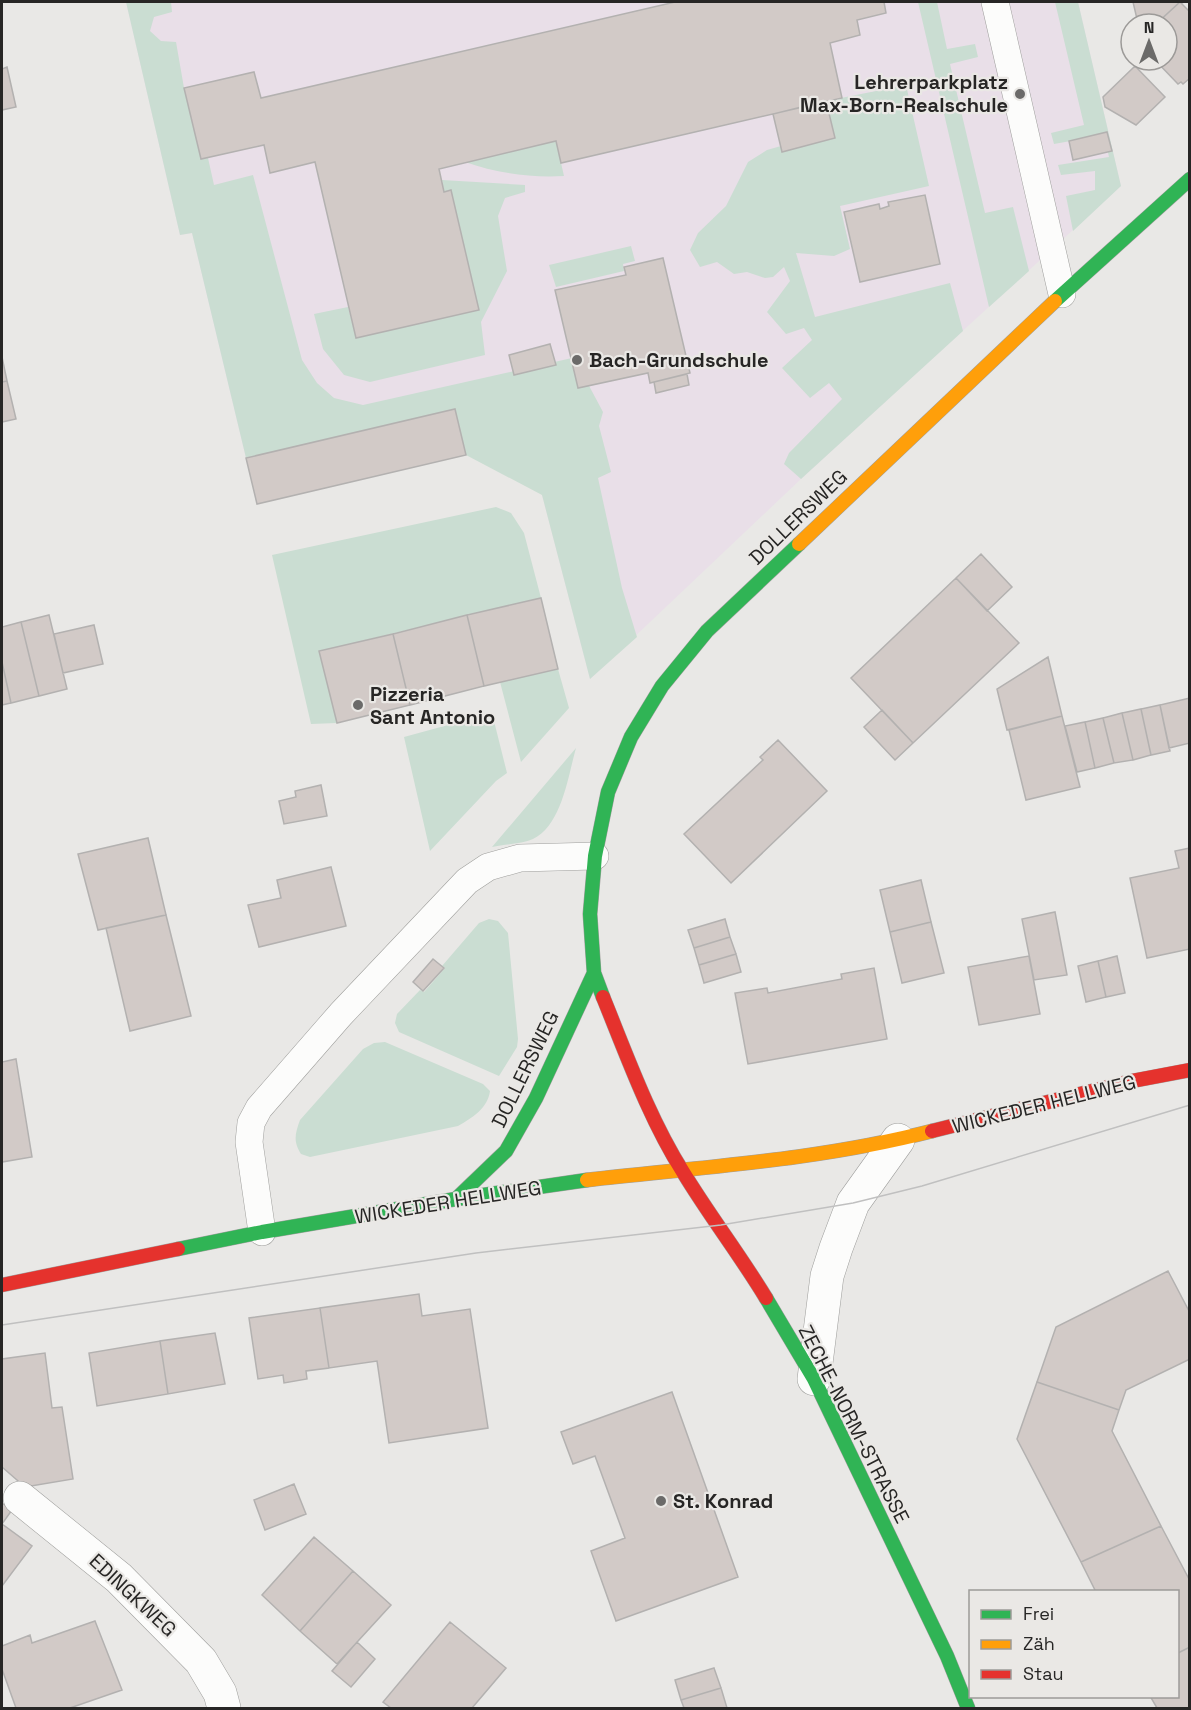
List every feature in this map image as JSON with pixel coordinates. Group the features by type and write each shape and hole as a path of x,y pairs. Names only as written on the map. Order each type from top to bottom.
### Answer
{"main road":[{"name":"DOLLERSWEG","path":"682,1171 639,1088 594,973 590,914 595,856 608,792 631,737 662,686 707,631 1062,294 1190,179"},
{"name":"DOLLERSWEG","path":"456,1200 506,1151 536,1098 594,973"},
{"name":"WICKEDER HELLWEG","path":"2,1285 262,1232 456,1200 580,1181 779,1159 898,1140 1132,1082 1190,1070"},
{"name":"ZECHE-NORM-STRASSE","path":"682,1171 739,1254 814,1379 947,1656 968,1708"}],"street":[{"path":"814,1379 827,1276 836,1248 853,1203 898,1140"},
{"name":"EDINGKWEG","path":"21,1498 119,1578 201,1661 220,1693 224,1708"}],"lane":[{"path":"995,2 1062,294"},
{"path":"262,1232 249,1142 251,1123 259,1108 341,1014 467,881 488,867 520,858 595,856"}],"shaded area":[{"name":"Bach-Grundschule","path":"126,2 1078,2 1121,186 801,479 590,679 542,495 518,388 246,458 192,233 180,235"}],"green space":[{"path":"126,2 171,2 172,12 154,17 150,31 161,41 176,42 201,159 208,158 214,185 253,175 302,360 317,383 334,398 363,405 572,358 603,412 599,426 611,472 598,478 622,588 637,637 590,679 542,495 466,455 455,409 246,458 192,233 180,235"},
{"path":"918,2 937,2 947,49 975,44 978,57 950,64 985,213 1013,207 1029,271 989,307"},
{"path":"1055,2 1078,2 1121,186 1073,231 1066,196 1095,190 1095,171 1061,175 1058,165 1109,157 1104,135 1054,144 1051,133 1084,125"},
{"path":"906,85 929,186 840,206 850,249 834,256 796,253 815,317 950,283 963,331 801,479 784,464 789,453 842,399 829,383 810,398 782,368 812,340 804,328 786,334 767,312 790,281 784,267 773,277 765,278 747,272 734,274 717,262 700,267 690,250 698,233 726,206 748,162 767,150 781,146 783,151 835,138 826,101"},
{"path":"556,141 564,176 513,174 465,162"},
{"path":"442,180 525,185 525,192 505,198 498,216 507,271 481,322 485,355 370,382 344,375 323,349 314,314 348,307 356,338 478,310 450,190 444,192"},
{"path":"631,246 635,261 623,264 624,271 556,287 549,265"},
{"path":"496,507 511,513 524,533 541,598 320,651 337,723 311,724 272,555"},
{"path":"558,669 569,708 521,762 500,682"},
{"path":"492,713 507,773 496,781 430,851 404,737"},
{"path":"576,748 567,785 551,823 533,839 492,847"},
{"path":"489,919 498,921 508,933 518,1039 517,1047 499,1076 399,1032 395,1023 397,1014 420,990 424,992 445,968 442,966 479,923"},
{"path":"385,1042 483,1084 490,1091 486,1103 474,1116 458,1126 310,1157 301,1154 296,1137 300,1120 363,1049 374,1043"}],"building":[{"path":"675,2 884,2 886,13 857,20 860,35 830,43 842,98 561,163 556,141 439,169 444,192 451,190 479,310 356,338 315,162 270,173 264,145 201,159 184,88 254,72 261,98"},
{"path":"1133,2 1180,2 1169,12 1135,12"},
{"path":"1180,2 1190,12 1190,78 1183,84 1181,82 1178,84 1166,72 1179,72 1179,12 1169,12"},
{"path":"7,67 16,107 2,110 2,69"},
{"path":"1129,72 1141,72 1165,97 1136,125 1105,107 1103,97"},
{"path":"826,101 835,138 782,152 773,114"},
{"path":"1107,132 1112,151 1073,160 1069,141"},
{"path":"925,195 940,264 860,282 844,212 879,204 880,209 889,206 888,202"},
{"path":"663,258 690,373 650,383 648,373 578,388 555,290 626,275 624,267"},
{"path":"550,344 556,365 514,375 509,355"},
{"path":"2,357 7,381 2,382"},
{"path":"687,374 689,385 656,393 654,382"},
{"path":"7,381 16,419 2,422 2,382"},
{"path":"455,409 466,455 257,504 246,458"},
{"path":"981,554 1012,587 987,611 956,578"},
{"path":"956,578 1019,643 913,743 851,678"},
{"path":"541,598 558,669 484,686 467,615"},
{"path":"49,615 67,689 39,696 21,622"},
{"path":"467,615 484,686 410,705 393,634"},
{"path":"21,622 39,696 11,703 2,662 2,627"},
{"path":"94,625 103,664 63,673 54,634"},
{"path":"393,634 410,705 337,723 319,651"},
{"path":"1048,657 1062,716 1007,730 997,689"},
{"path":"2,662 11,703 2,705"},
{"path":"1190,698 1190,743 1169,748 1160,705"},
{"path":"1160,705 1170,751 1151,755 1141,709"},
{"path":"1141,709 1151,755 1133,760 1122,713"},
{"path":"882,710 913,743 895,760 864,727"},
{"path":"1122,713 1133,760 1114,763 1103,718"},
{"path":"1062,716 1080,787 1026,800 1009,730"},
{"path":"1103,718 1114,763 1095,768 1085,722"},
{"path":"1085,722 1095,768 1077,772 1065,726"},
{"path":"778,740 827,791 731,883 684,834 763,760 760,757"},
{"path":"321,785 327,816 284,824 279,801 296,797 295,791"},
{"path":"148,838 166,915 98,930 78,854"},
{"path":"1190,848 1190,949 1147,958 1130,878 1179,868 1175,851"},
{"path":"331,867 346,926 259,947 248,905 281,898 277,880"},
{"path":"921,880 931,922 890,932 880,890"},
{"path":"1055,912 1067,975 1034,980 1022,919"},
{"path":"166,915 191,1016 130,1031 106,928"},
{"path":"725,919 730,937 694,948 688,930"},
{"path":"931,922 944,973 902,983 890,932"},
{"path":"730,937 736,954 699,965 694,948"},
{"path":"736,954 741,972 704,983 699,965"},
{"path":"1029,956 1040,1014 979,1025 968,967"},
{"path":"1117,956 1125,993 1106,997 1098,961"},
{"path":"433,959 444,968 423,991 413,982"},
{"path":"1098,961 1106,997 1086,1002 1078,966"},
{"path":"874,968 887,1039 748,1064 735,993 767,988 768,993 842,979 841,974"},
{"path":"16,1059 32,1157 2,1162 2,1062"},
{"path":"1168,1271 1190,1313 1190,1359 1126,1390 1119,1410 1037,1382 1056,1327"},
{"path":"419,1294 422,1316 470,1309 488,1428 389,1443 377,1361 329,1368 320,1308"},
{"path":"320,1308 329,1368 306,1371 307,1379 284,1383 283,1375 258,1379 249,1318"},
{"path":"215,1333 225,1384 168,1394 160,1341"},
{"path":"160,1341 168,1394 97,1406 89,1353"},
{"path":"45,1353 52,1408 62,1407 73,1479 25,1487 2,1467 2,1359"},
{"path":"1037,1382 1119,1410 1112,1431 1161,1526 1081,1562 1017,1439"},
{"name":"St. Konrad","path":"672,1392 738,1577 616,1621 591,1551 625,1538 595,1456 573,1464 561,1432"},
{"path":"294,1484 306,1514 265,1530 254,1500"},
{"path":"2,1503 12,1510 2,1524"},
{"path":"2,1524 32,1546 2,1586"},
{"path":"1161,1526 1190,1581 1190,1647 1179,1652 1179,1590 1095,1590 1081,1562"},
{"path":"314,1537 353,1571 300,1631 262,1595"},
{"path":"353,1571 391,1605 337,1664 300,1631"},
{"path":"95,1621 122,1690 70,1708 16,1708 2,1669 2,1646 30,1635 32,1643"},
{"path":"450,1622 506,1668 472,1708 391,1708 383,1702"},
{"path":"357,1642 375,1659 351,1687 332,1671"},
{"path":"1190,1647 1190,1708 1157,1708 1151,1698 1179,1698 1179,1652"},
{"path":"714,1668 721,1688 681,1700 675,1680"},
{"path":"721,1688 727,1708 684,1708 681,1700"}],"tram line":[{"path":"2,1325 476,1253 721,1225 853,1203 922,1186 1190,1105"}],"traffic: fast":[{"path":"1055,301 1190,179"},
{"path":"603,997 594,973 590,914 595,856 608,792 631,737 662,686 707,631 799,544"},
{"path":"456,1199 506,1151 536,1098 594,973"},
{"path":"178,1249 262,1232 456,1199 587,1180"},
{"path":"766,1298 814,1379 947,1656 968,1708"}],"traffic: slow":[{"path":"799,544 1055,301"},
{"path":"587,1180 804,1156 932,1131"}],"traffic: jam":[{"path":"603,997 639,1086 671,1151 766,1298"},
{"path":"932,1131 1132,1081 1190,1070"},
{"path":"2,1285 178,1249"}],"place":[{"name":"Lehrerparkplatz Max-Born-Realschule","path":"1020,94"},
{"name":"Bach-Grundschule","path":"577,360"},
{"name":"Pizzeria Sant Antonio","path":"358,705"},
{"name":"St. Konrad","path":"661,1501"}]}
